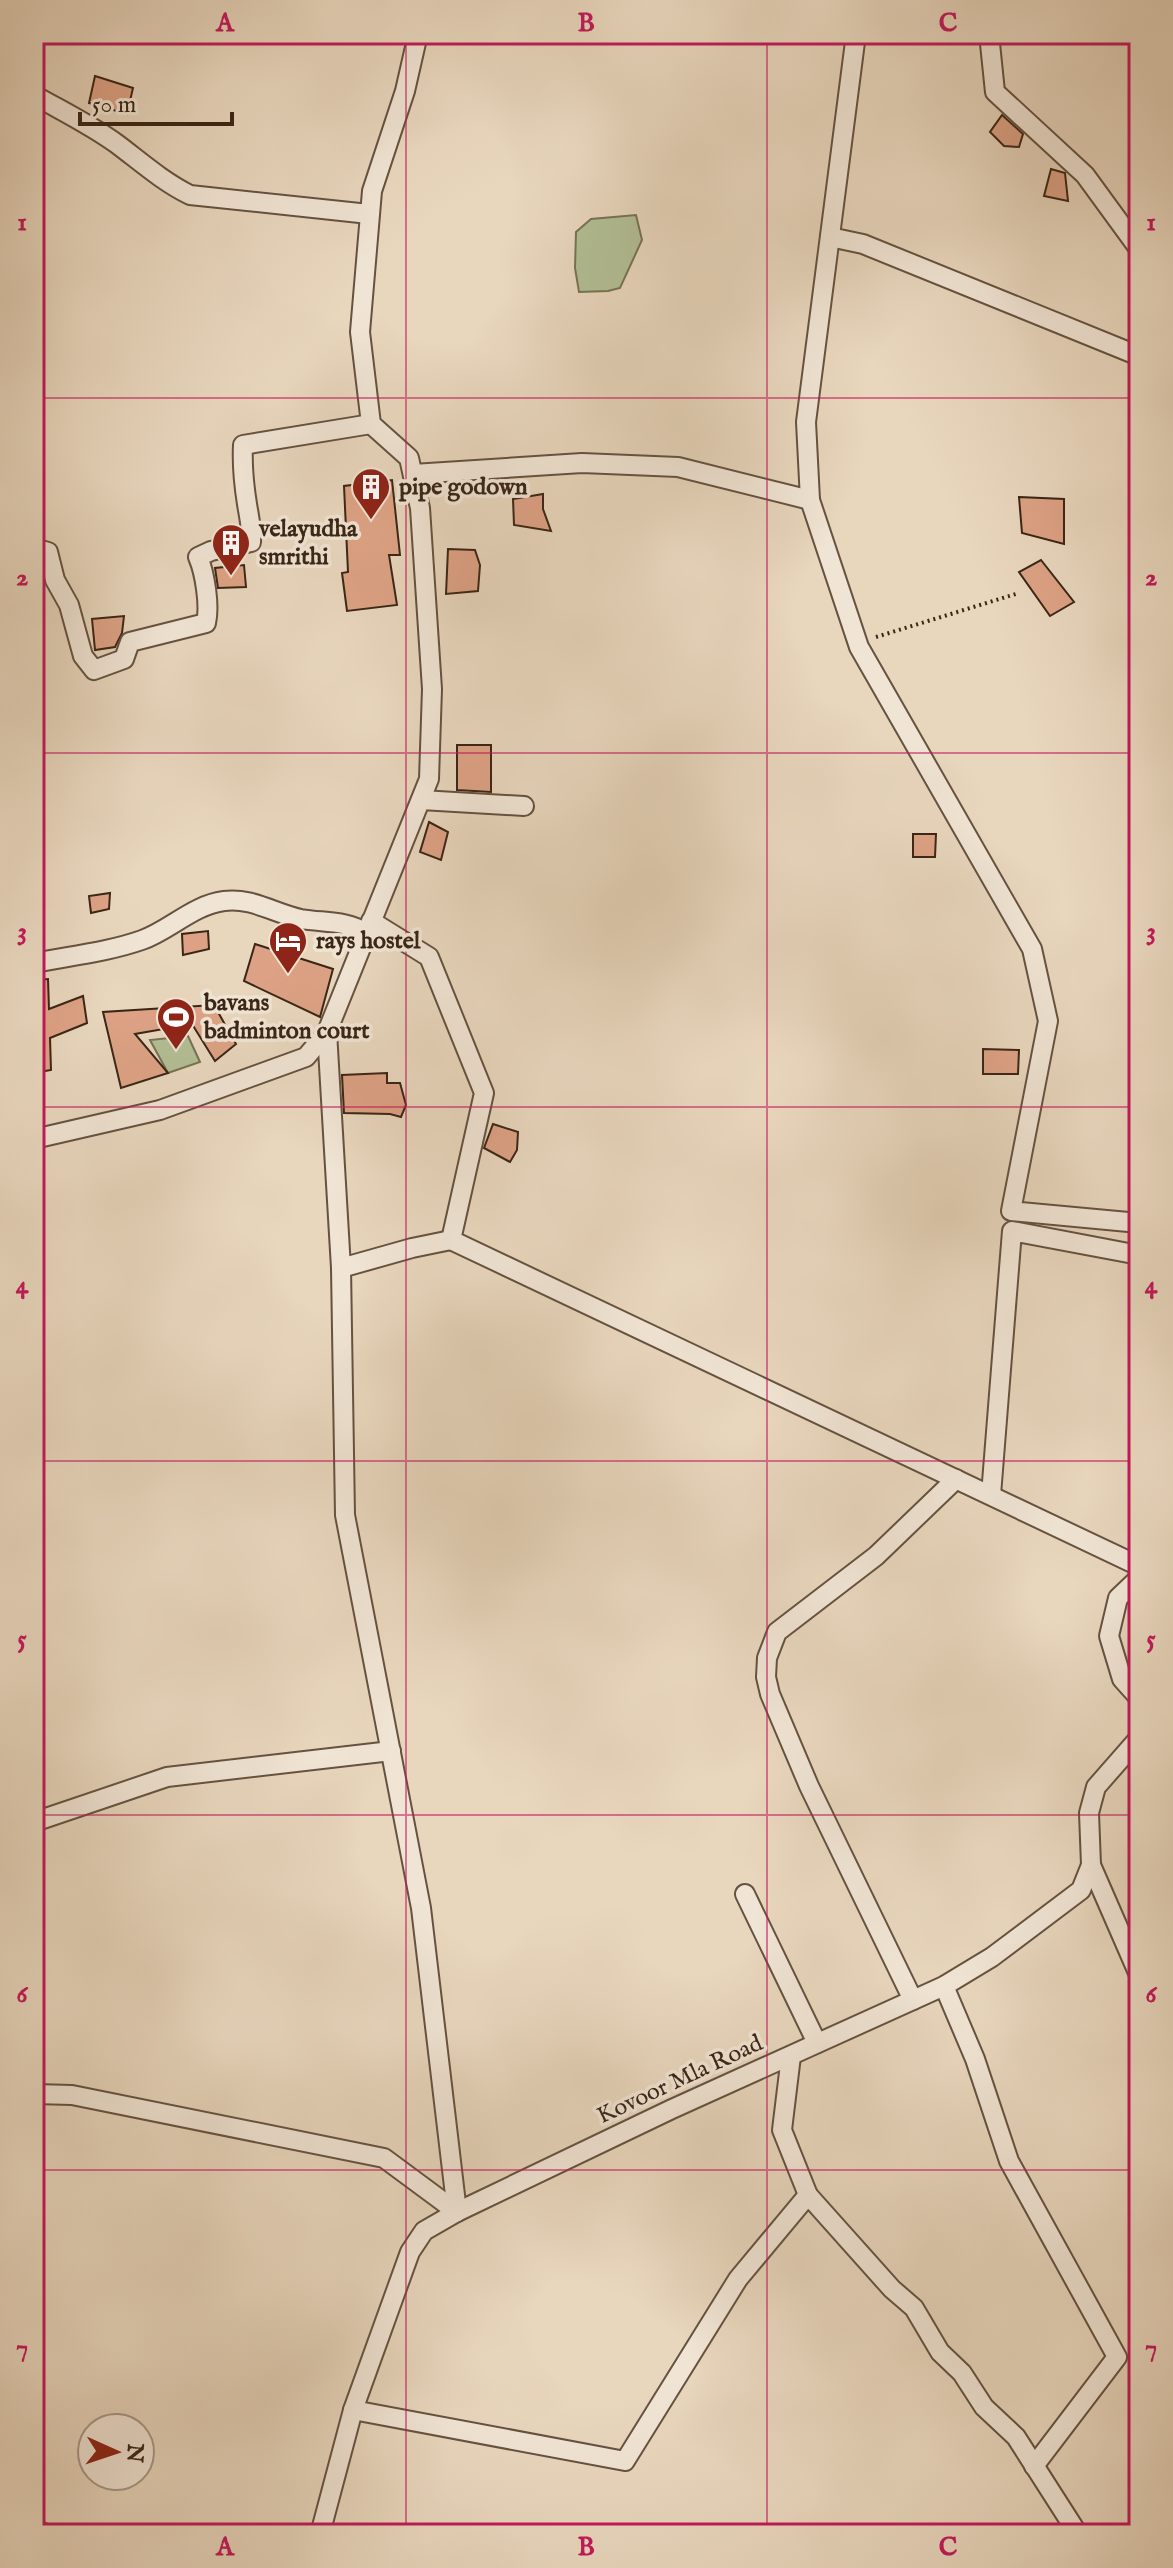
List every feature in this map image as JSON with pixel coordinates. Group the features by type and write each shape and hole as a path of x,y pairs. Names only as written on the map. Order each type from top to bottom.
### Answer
{"street":[{"path":"34,1139 160,1110 306,1057 327,1032 429,779 432,689 420,508 409,458 371,424 360,332 372,191 405,91 418,34"},
{"path":"856,34 806,422 810,500 858,644 1032,949 1048,1021 1011,1211 1139,1223"},
{"path":"989,34 995,92 1085,175 1139,249"},
{"path":"34,95 116,143 164,182 190,195 369,214"},
{"path":"830,237 863,244 1139,356"},
{"path":"34,548 48,552 55,580 69,605 83,656 94,670 110,665 124,659 130,642 206,623 210,608 205,593 204,571 198,557 251,542 243,445 371,424"},
{"path":"413,474 582,463 678,467 810,500"},
{"path":"421,800 524,806"},
{"path":"34,963 145,939 184,916 226,901 251,902 303,920 368,927 429,957 484,1093 451,1240"},
{"path":"327,1032 341,1268 345,1515 421,1908 457,2212"},
{"path":"991,1495 1012,1231 1139,1255"},
{"path":"341,1268 451,1240 1139,1566"},
{"path":"913,2000 804,1773 770,1694 766,1677 767,1658 777,1632 876,1556 956,1479"},
{"path":"1139,1578 1118,1598 1109,1636 1122,1679 1139,1698"},
{"path":"1139,1738 1096,1787 1089,1813 1091,1865 1139,1975"},
{"path":"34,1822 167,1777 391,1751"},
{"name":"Kovoor Mla Road","path":"320,2534 353,2410 410,2252 424,2231 457,2212 672,2109 944,1986 992,1957 1081,1890 1091,1865"},
{"path":"745,1894 817,2043"},
{"path":"944,1986 975,2059 1009,2161 1117,2357 1034,2466"},
{"path":"791,2056 782,2130 808,2195 892,2289 914,2308 940,2352 962,2373 984,2407 1016,2437 1078,2534"},
{"path":"34,2094 72,2095 384,2158 457,2212"},
{"path":"353,2410 625,2461 738,2279 808,2195"},
{"path":"34,2529 46,2534"}],"path":[{"path":"858,644 1019,593"}],"green space":[{"path":"636,215 642,240 620,288 579,292 575,268 576,232 591,219"},
{"name":"bavans badminton court","path":"188,1036 200,1062 168,1073 150,1040"}],"building":[{"path":"95,76 133,88 127,114 89,103"},
{"path":"1002,115 1023,134 1019,147 1004,146 990,132"},
{"path":"1051,169 1065,173 1068,201 1044,196"},
{"path":"392,480 400,555 389,555 397,605 347,611 342,573 348,572 344,486"},
{"path":"543,494 543,509 551,531 514,525 513,499"},
{"path":"1019,497 1064,499 1064,544 1022,533"},
{"path":"448,549 475,550 480,565 478,591 446,594"},
{"path":"1041,560 1074,602 1050,616 1019,572"},
{"name":"velayudha smrithi","path":"244,565 246,587 218,588 215,568"},
{"path":"124,616 122,633 115,647 95,650 92,619"},
{"path":"457,745 491,745 491,792 457,790"},
{"path":"429,822 448,832 441,860 420,852"},
{"path":"913,834 936,834 935,857 913,857"},
{"path":"110,893 109,909 91,913 89,896"},
{"path":"208,931 209,949 183,955 182,934"},
{"name":"rays hostel","path":"255,944 333,969 320,1017 244,981"},
{"path":"48,979 49,1009 83,996 87,1023 50,1038 51,1070 34,1073 34,980"},
{"path":"214,1005 236,1044 215,1061 192,1024 135,1034 168,1073 121,1088 103,1012"},
{"path":"983,1049 1019,1050 1018,1074 983,1074"},
{"path":"387,1073 387,1083 400,1083 406,1105 401,1117 344,1113 342,1075"},
{"path":"493,1124 518,1132 517,1150 510,1162 484,1148"}],"place":[{"name":"pipe godown","path":"371,521"},
{"name":"velayudha smrithi","path":"231,577"},
{"name":"rays hostel","path":"288,975"},
{"name":"bavans badminton court","path":"176,1051"}]}
